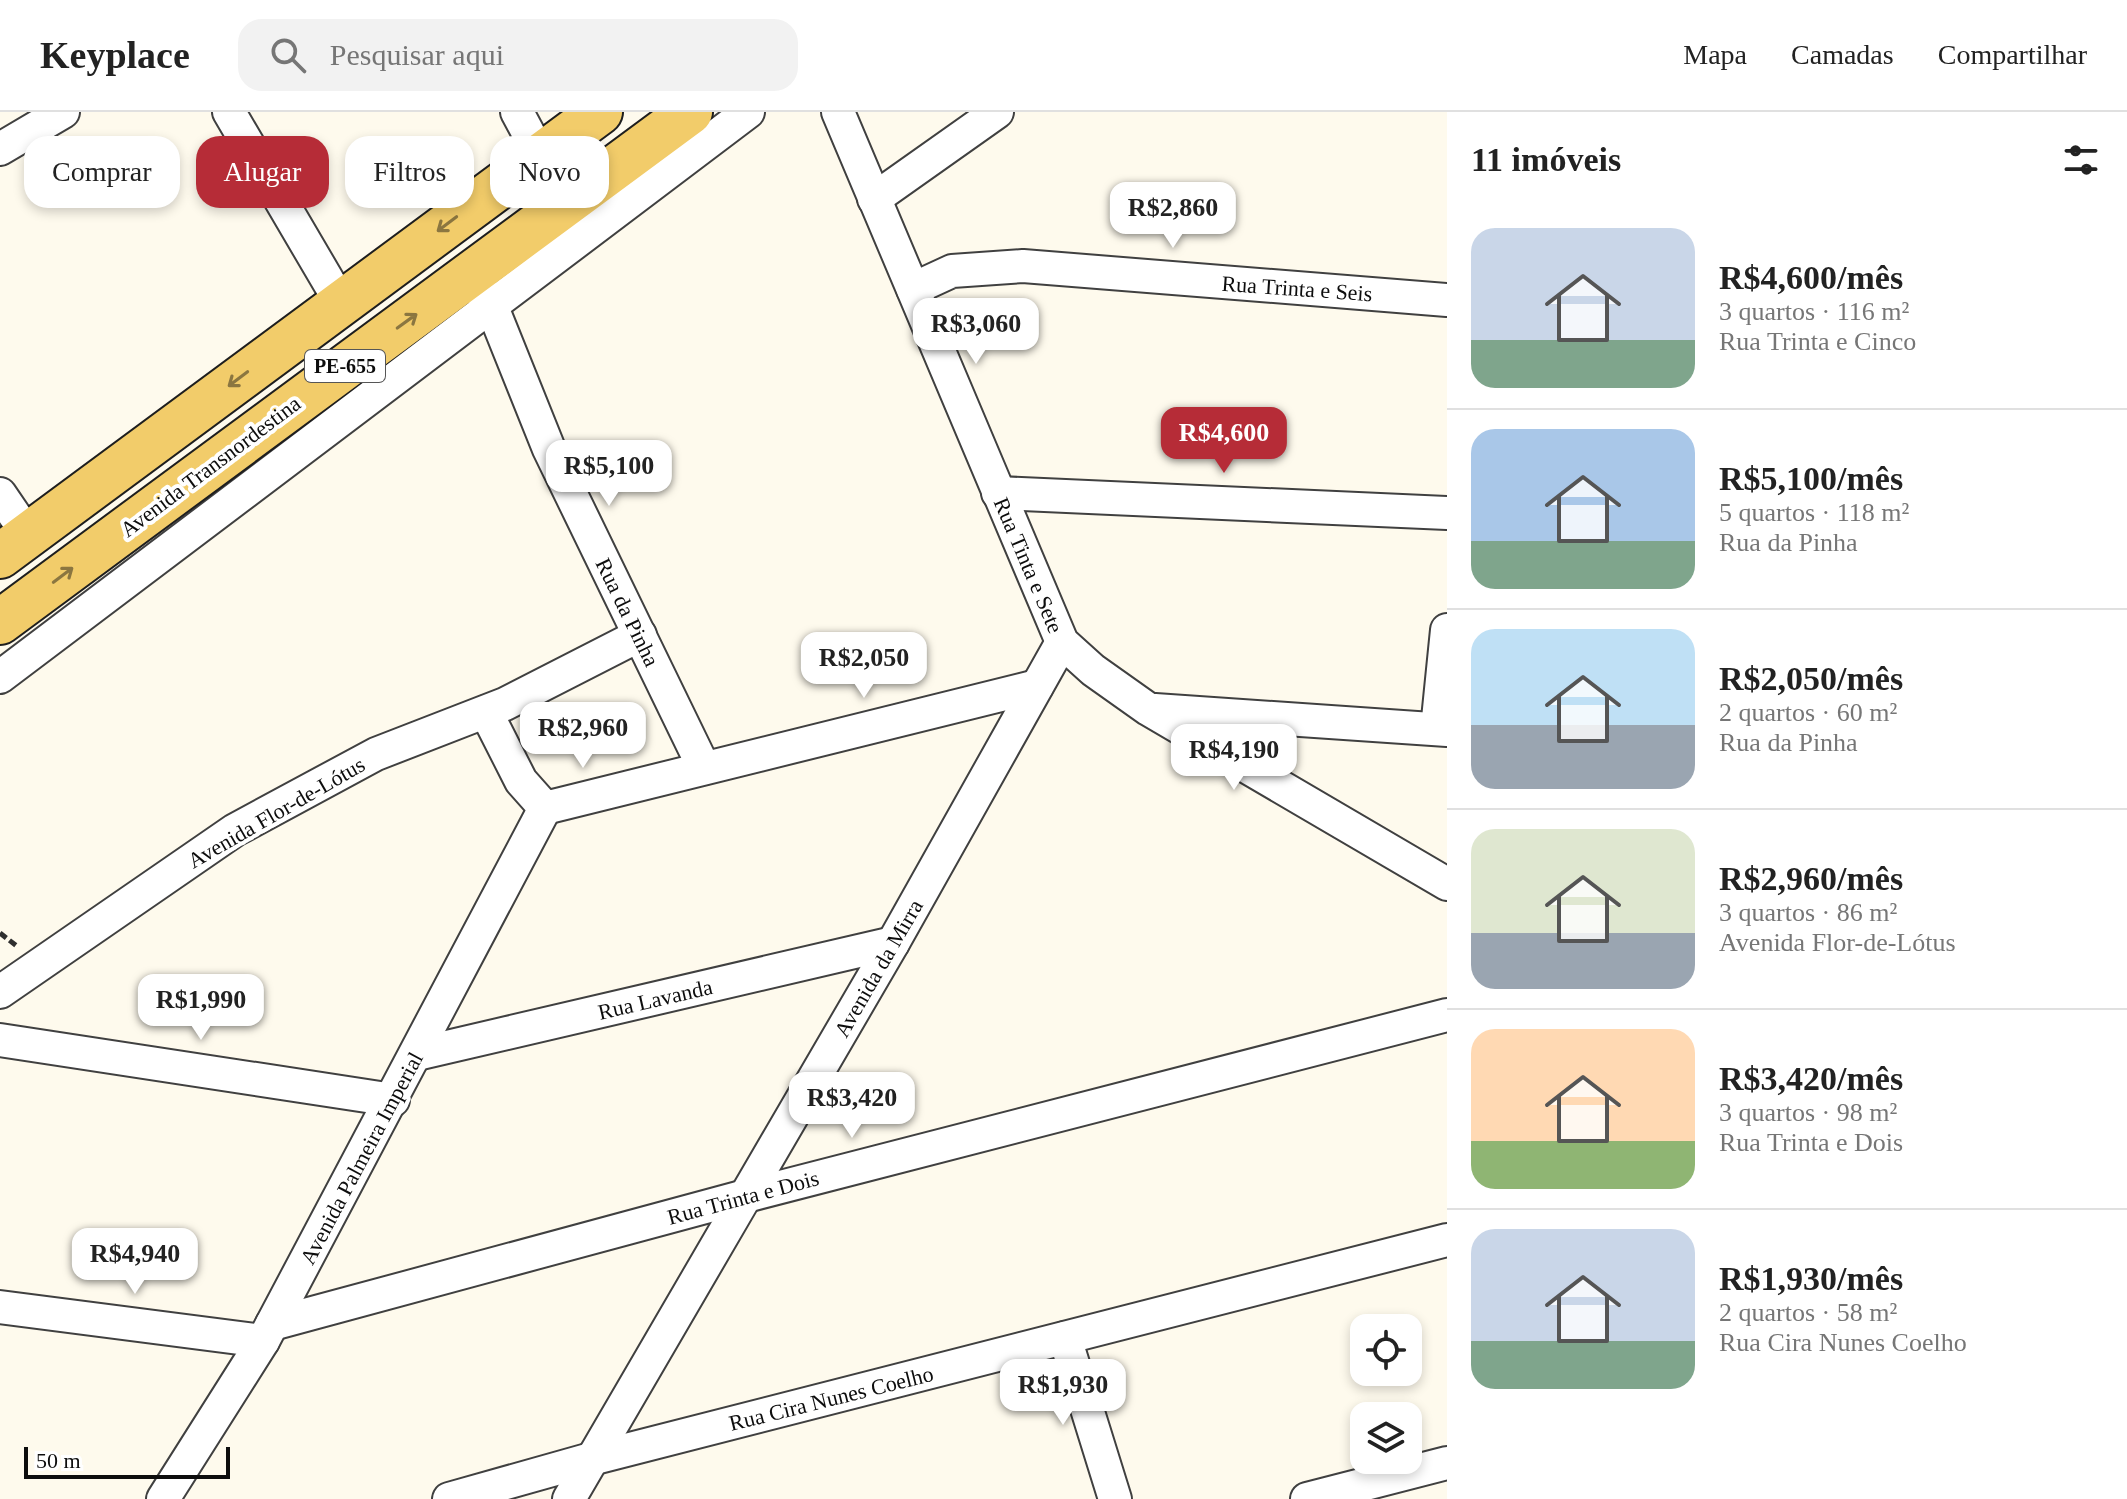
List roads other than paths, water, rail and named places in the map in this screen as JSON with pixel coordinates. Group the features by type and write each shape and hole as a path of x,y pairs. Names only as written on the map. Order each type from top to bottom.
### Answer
{"main road":[{"name":"PE-655","path":"567,136 600,112"},
{"name":"Avenida Transnordestina","path":"0,622 481,291 690,112"},
{"name":"PE-655","path":"14,545 490,192"}],"street":[{"path":"0,149 63,112"},
{"path":"229,112 341,303"},
{"path":"517,112 530,136"},
{"path":"0,677 481,291 748,112"},
{"name":"Rua Tinta e Sete","path":"838,112 1062,642 1093,670 1148,709 1447,884"},
{"path":"874,199 997,112"},
{"name":"Rua Trinta e Seis","path":"913,289 952,271 1023,266 1447,300"},
{"name":"Rua da Pinha","path":"481,291 549,449 704,768"},
{"path":"998,493 1447,513"},
{"path":"0,494 14,545"},
{"path":"1148,709 1442,730 1447,630"},
{"name":"Avenida Flor-de-Lótus","path":"0,992 235,830 376,754 486,712 640,635"},
{"name":"Avenida da Mirra","path":"569,1499 742,1197 893,943 1062,642"},
{"path":"486,712 521,781 545,808 1037,686"},
{"name":"Avenida Palmeira Imperial","path":"163,1499 267,1333 545,808"},
{"name":"Rua Lavanda","path":"417,1054 893,943"},
{"name":"Rua Trinta e Dois","path":"267,1333 742,1197 1447,1015"},
{"path":"0,1040 393,1100"},
{"name":"Rua Cira Nunes Coelho","path":"449,1499 591,1459 1447,1240"},
{"path":"0,1307 267,1333"},
{"path":"1065,1338 1115,1499"},
{"path":"1307,1499 1447,1463"}]}
